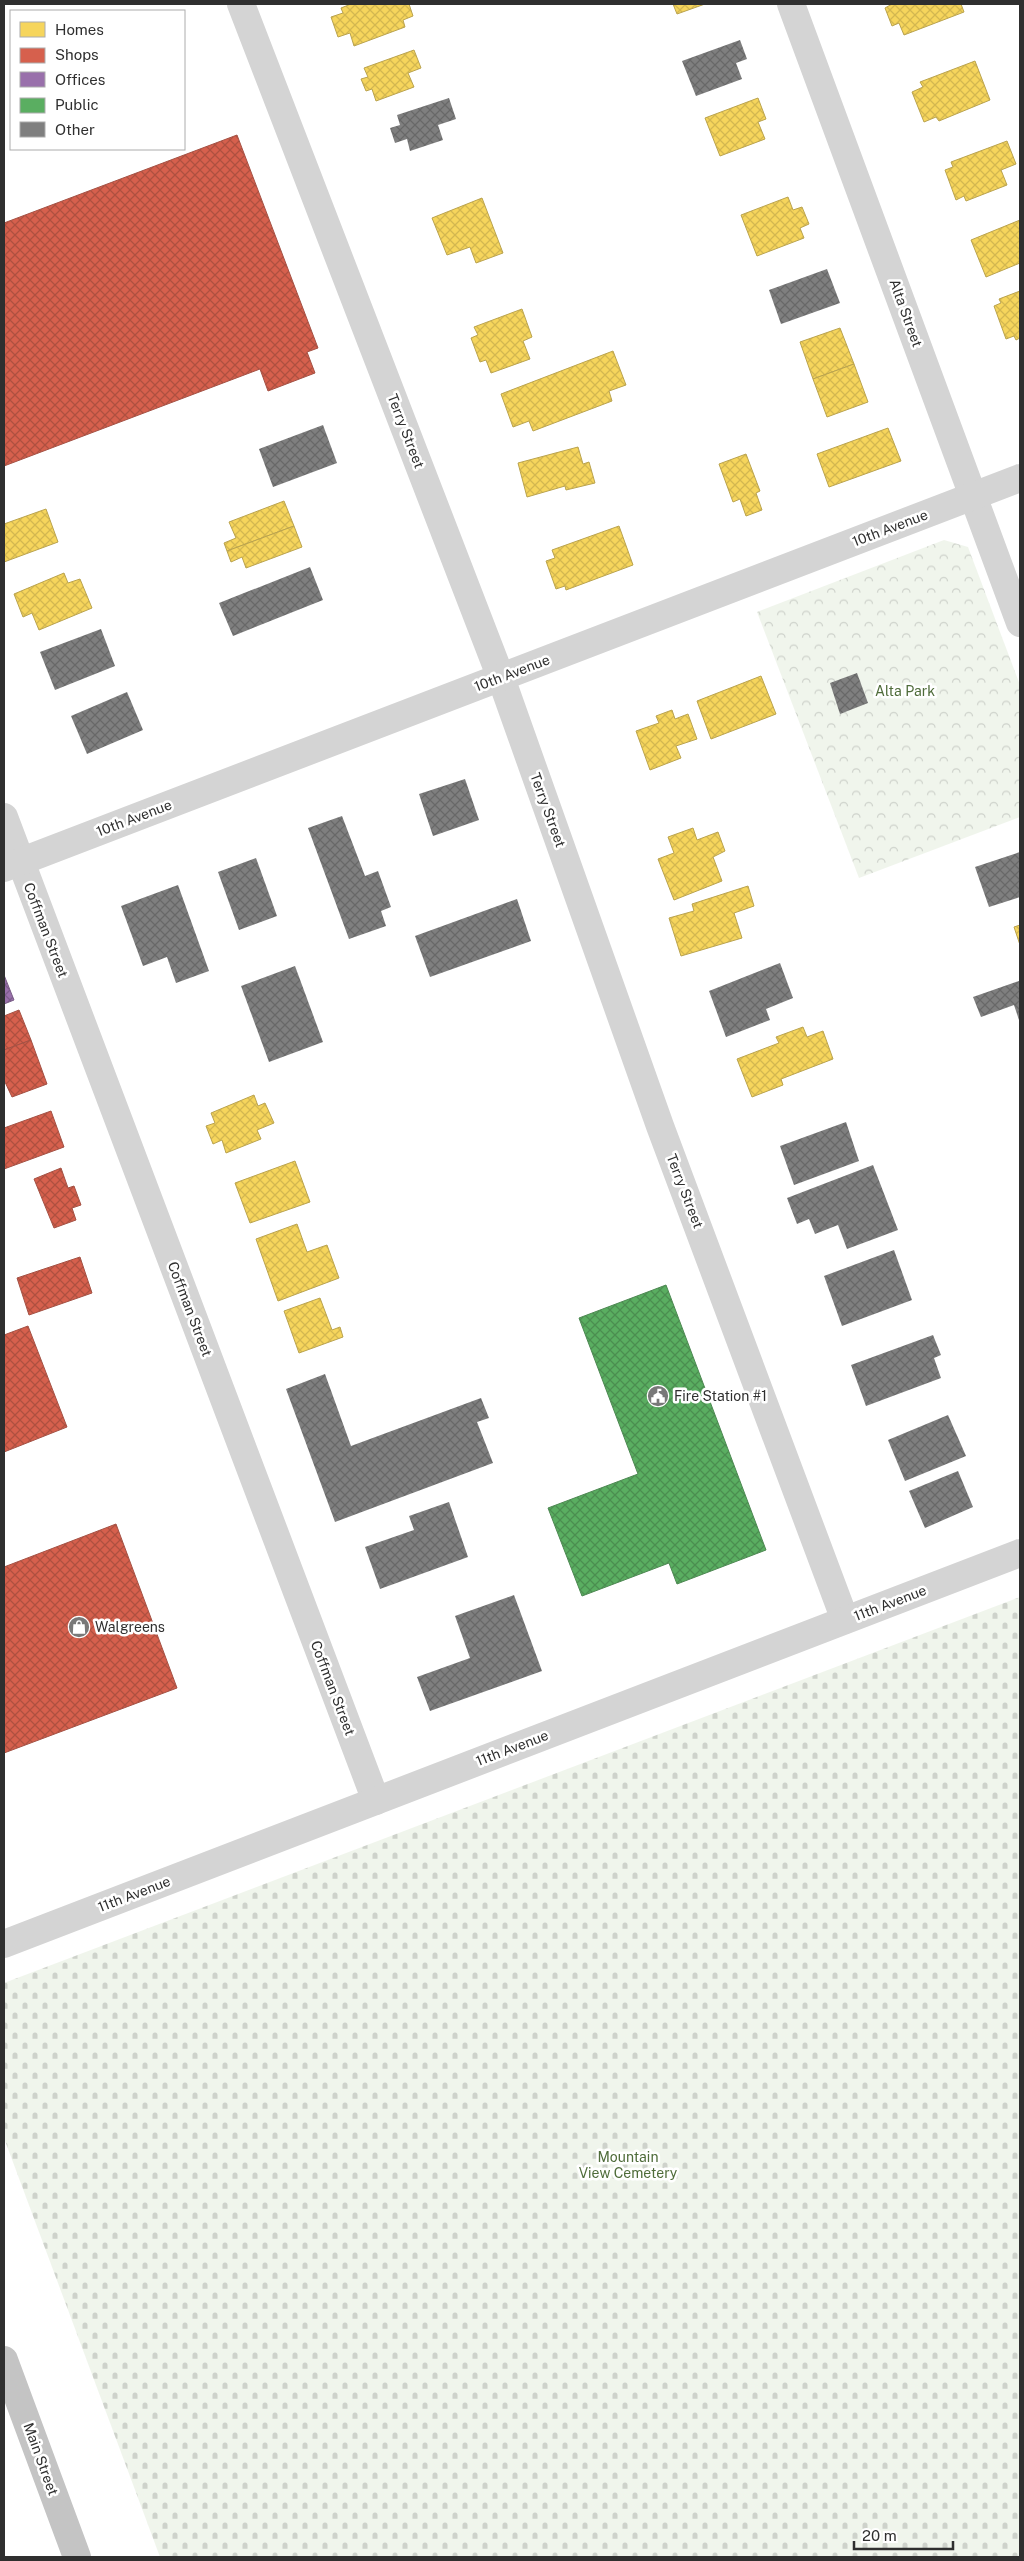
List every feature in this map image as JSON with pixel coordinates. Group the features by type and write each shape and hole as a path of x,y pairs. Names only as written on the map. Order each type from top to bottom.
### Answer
{"highway":[{"name":"Main Street","path":"4,2360 77,2557"}],"street":[{"name":"Terry Street","path":"241,4 501,678 660,1126 845,1620"},
{"name":"Alta Street","path":"791,4 1020,623"},
{"name":"10th Avenue","path":"12,865 1020,478"},
{"name":"Coffman Street","path":"4,817 12,865 376,1801"},
{"name":"11th Avenue","path":"4,1944 1020,1553"}],"green space":[{"name":"Alta Park","path":"944,540 968,547 1020,685 1020,817 859,878 757,612"},
{"name":"Mountain View Cemetery","path":"1020,1597 1020,2557 160,2557 4,2138 4,1983"}],"building: Homes":[{"path":"351,4 409,4 413,16 403,20 405,27 354,46 350,33 338,37 331,17 343,13 341,8"},
{"path":"673,4 705,4 677,14"},
{"path":"892,4 961,4 964,12 904,35 899,23 892,26 885,8"},
{"path":"414,50 421,68 408,73 414,87 376,101 372,89 366,91 361,79 368,77 364,68"},
{"path":"975,61 990,100 939,121 936,117 924,122 912,92 923,87 920,82"},
{"path":"758,98 766,119 758,122 765,139 720,156 705,118"},
{"path":"1007,141 1016,164 1001,170 1007,185 966,201 964,196 956,200 945,170 953,167 951,162"},
{"path":"788,197 793,210 802,207 809,224 800,228 804,238 757,256 741,215"},
{"path":"482,198 503,253 476,263 470,247 447,255 432,218"},
{"path":"1020,220 1020,263 986,277 971,240"},
{"path":"1020,291 1020,338 1016,340 1014,336 1006,339 994,306 1001,303 999,299"},
{"path":"522,309 532,337 523,341 530,359 491,373 486,360 480,362 471,338 478,335 474,327"},
{"path":"840,328 854,364 813,379 800,342"},
{"path":"613,351 626,385 609,391 612,401 533,431 529,421 513,427 501,394"},
{"path":"854,364 868,402 827,417 813,379"},
{"path":"888,428 901,461 829,487 817,454"},
{"path":"578,447 583,464 589,462 595,483 566,490 565,486 527,497 518,463"},
{"path":"746,454 760,491 756,493 762,510 746,516 740,499 733,502 719,464"},
{"path":"284,501 294,526 227,551 224,543 236,538 229,522"},
{"path":"46,509 58,542 4,562 4,524"},
{"path":"294,526 302,547 246,568 242,557 231,562 227,551"},
{"path":"619,526 633,565 566,590 565,586 556,589 546,561 555,558 552,550"},
{"path":"64,573 68,583 80,579 92,608 39,630 32,613 23,617 14,594"},
{"path":"761,676 776,714 711,739 697,701"},
{"path":"672,710 675,719 688,714 697,739 676,746 681,758 650,770 636,731 659,723 656,716"},
{"path":"693,828 697,840 718,832 725,851 713,857 722,881 674,900 658,859 674,853 668,837"},
{"path":"748,886 754,906 734,913 742,938 681,956 669,918 694,911 692,904"},
{"path":"1020,925 1020,945 1014,927"},
{"path":"803,1027 807,1037 823,1031 833,1059 781,1079 783,1085 752,1097 737,1059 779,1043 776,1037"},
{"path":"254,1095 258,1106 265,1103 274,1123 257,1130 261,1139 226,1153 222,1140 213,1144 206,1126 215,1123 211,1113"},
{"path":"295,1161 310,1202 250,1223 235,1183"},
{"path":"297,1224 307,1252 327,1245 339,1278 278,1301 256,1239"},
{"path":"320,1298 332,1330 340,1327 343,1337 299,1353 284,1311"}],"building: Shops":[{"path":"237,135 318,348 307,352 315,373 268,391 260,369 4,466 4,223"},
{"path":"19,1010 31,1040 4,1050 4,1016"},
{"path":"31,1040 47,1084 12,1097 4,1080 4,1050"},
{"path":"51,1111 64,1147 4,1169 4,1128"},
{"path":"61,1168 68,1188 74,1186 81,1205 72,1208 76,1220 54,1228 34,1179"},
{"path":"80,1257 92,1293 29,1315 17,1278"},
{"path":"28,1326 67,1427 4,1452 4,1335"},
{"name":"Walgreens","path":"116,1524 177,1688 4,1753 4,1567"}],"building: Offices":[{"path":"4,975 14,1000 4,1004"}],"building: Public":[{"name":"Fire Station #1","path":"666,1285 766,1550 677,1584 669,1563 582,1596 548,1508 638,1474 579,1318"}],"building: Other":[{"path":"740,40 747,59 736,63 742,79 696,96 682,61"},
{"path":"449,98 456,119 438,125 443,140 410,151 407,139 395,143 390,128 400,125 397,115"},
{"path":"827,269 840,303 781,324 769,290"},
{"path":"323,425 337,463 273,487 259,449"},
{"path":"310,567 323,600 233,636 219,603"},
{"path":"101,629 115,666 55,690 40,652"},
{"path":"857,673 868,703 840,714 830,683"},
{"path":"127,692 143,730 87,754 71,716"},
{"path":"465,779 479,820 433,836 419,794"},
{"path":"342,816 365,876 378,871 391,907 381,911 386,926 349,939 308,828"},
{"path":"1020,852 1020,897 989,907 975,867"},
{"path":"256,858 277,916 239,930 218,872"},
{"path":"178,885 209,971 176,983 167,957 143,966 121,906"},
{"path":"517,899 531,941 430,977 415,936"},
{"path":"780,963 793,998 766,1009 770,1020 726,1037 709,991"},
{"path":"295,966 323,1042 269,1062 241,986"},
{"path":"1019,981 1020,1023 1014,1005 981,1017 973,997"},
{"path":"846,1122 859,1161 794,1185 780,1146"},
{"path":"873,1165 898,1230 847,1249 838,1225 815,1234 809,1219 797,1224 787,1198"},
{"path":"894,1250 912,1300 842,1326 824,1276"},
{"path":"933,1335 941,1355 934,1358 941,1378 866,1406 851,1365"},
{"path":"325,1374 351,1446 481,1398 489,1418 477,1422 493,1463 335,1522 286,1389"},
{"path":"948,1415 966,1456 905,1481 888,1440"},
{"path":"958,1471 973,1507 925,1528 909,1491"},
{"path":"449,1502 468,1557 380,1589 365,1547 414,1530 409,1516"},
{"path":"514,1595 542,1671 430,1711 417,1677 470,1658 455,1616"}],"place":[{"name":"Fire Station #1","path":"658,1396"},
{"name":"Walgreens","path":"79,1627"}]}
